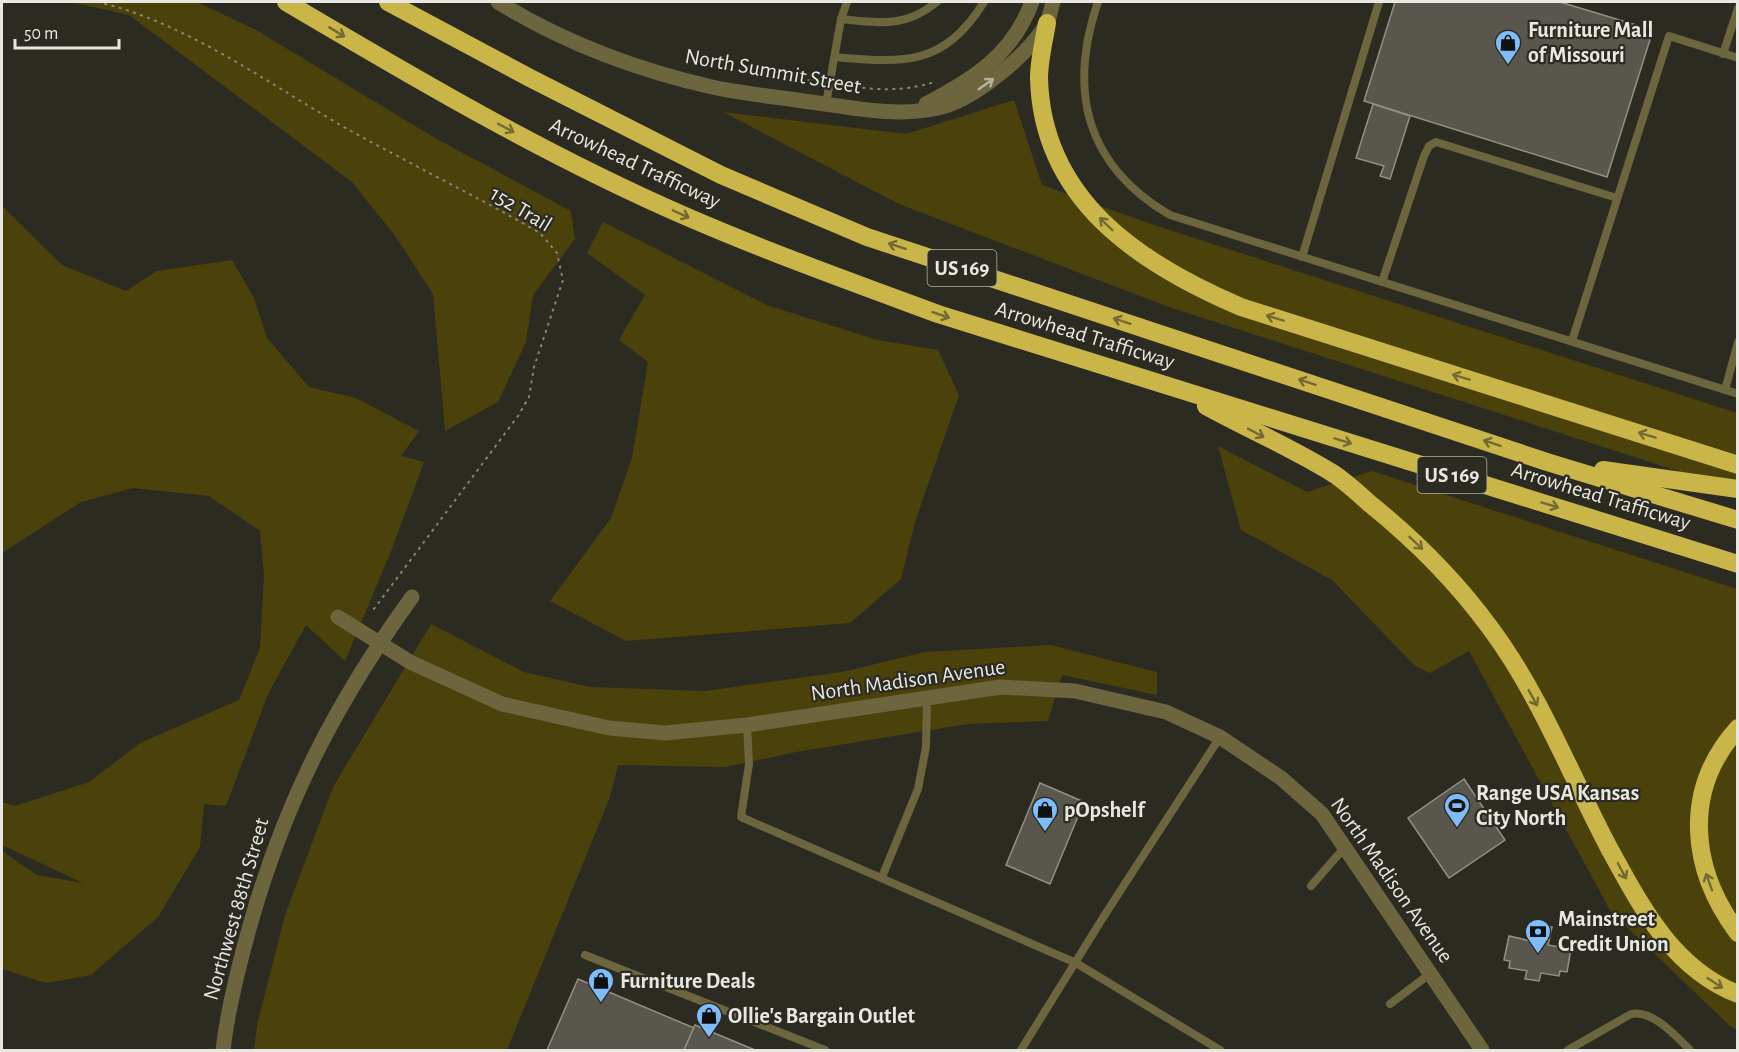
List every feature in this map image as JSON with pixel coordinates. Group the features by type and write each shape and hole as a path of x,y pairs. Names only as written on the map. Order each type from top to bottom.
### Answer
{"highway":[{"name":"Arrowhead Trafficway","path":"286,2 450,98 563,158 684,215 938,314 1737,564"},
{"name":"Arrowhead Trafficway","path":"388,2 530,78 721,175 867,237 1547,462 1737,520"},
{"path":"1047,23 1039,76 1049,144 1085,204 1133,250 1201,290 1241,308 1737,465"},
{"path":"1167,386 1335,475 1392,521 1443,568 1492,630 1534,699 1578,790 1644,913 1668,944 1694,969 1723,988 1737,994"},
{"path":"1547,462 1737,489"},
{"path":"1737,728 1726,741 1711,767 1701,798 1698,823 1700,854 1708,882 1721,911 1737,933"}],"street":[{"name":"North Summit Street","path":"498,2 563,38 627,62 712,87 872,111 912,111 942,106 966,97 989,83 1019,56 1047,23"},
{"path":"1047,23 1053,2"},
{"name":"North Summit Street","path":"912,111 985,70 1008,45 1030,7"},
{"name":"Northwest 88th Street","path":"223,1050 242,952 264,875 287,814 344,698 412,597"},
{"name":"North Madison Avenue","path":"338,617 410,662 502,704 609,729 665,733 747,725 1002,687 1075,691 1166,712 1220,737 1281,778 1322,814 1482,1050"}],"lane":[{"path":"826,104 841,19 847,2"},
{"path":"841,19 902,22 922,14 937,2"},
{"path":"835,57 894,62 925,56 951,42 984,2"},
{"path":"1098,2 1090,28 1084,63 1083,94 1094,135 1107,158 1139,193 1170,215 1737,394"},
{"path":"1302,257 1379,2"},
{"path":"1723,54 1737,8"},
{"path":"1572,342 1669,36 1737,58"},
{"path":"1382,282 1424,156 1428,146 1436,142 1617,198"},
{"path":"1725,390 1737,342"},
{"path":"882,877 918,789 926,747 927,699"},
{"path":"747,725 749,764 741,817 1076,963 1220,1050"},
{"path":"1021,1050 1220,737"},
{"path":"1311,886 1345,847"},
{"path":"585,955 825,1050"},
{"path":"1390,1004 1431,973"},
{"path":"1568,1050 1638,1012 1670,1029 1690,1050"}],"path":[{"name":"152 Trail","path":"97,2 142,15 199,42 352,131 540,233 557,253 563,280 540,347 525,406 371,613"}],"shaded area":[{"path":"71,2 197,2 256,30 435,138 571,211 575,239 533,295 526,342 498,402 445,431 433,294 396,237 352,182 129,15"},
{"path":"1014,100 1042,185 1154,225 1737,413 1737,490 1169,307 899,204 723,112 906,134"},
{"path":"2,206 62,265 126,291 157,271 232,260 254,298 267,338 309,387 356,398 419,431 401,456 424,462 392,549 345,661 306,625 268,694 226,806 204,804 200,847 158,917 91,975 46,983 2,969 2,851 37,875 83,883 2,845 2,802 15,806 89,782 140,743 239,700 260,648 264,576 260,531 209,496 133,488 81,502 2,553"},
{"path":"603,222 767,305 877,340 938,350 959,395 915,522 901,579 850,623 626,641 550,601 611,518 632,458 648,362 619,340 645,295 587,253"},
{"path":"1218,446 1307,492 1372,471 1737,589 1737,1030 1731,1027 1611,912 1469,651 1430,673 1415,666 1332,580 1241,530"},
{"path":"431,624 524,672 590,687 705,691 842,672 925,652 1050,645 1157,672 1157,695 1062,675 1048,721 967,724 796,752 725,767 618,765 610,797 507,1050 254,1050 257,1025 285,915 333,787"}],"building":[{"name":"Furniture Mall of Missouri","path":"1395,2 1560,2 1653,30 1607,177 1364,101"},
{"path":"1373,104 1410,116 1390,179 1380,176 1384,166 1356,158"},
{"name":"Range USA Kansas City North","path":"1464,779 1505,840 1449,878 1408,818"},
{"name":"pOpshelf","path":"1040,783 1084,802 1050,884 1006,865"},
{"name":"Mainstreet Credit Union","path":"1535,924 1552,927 1548,945 1571,949 1567,972 1560,971 1559,976 1541,973 1539,981 1525,979 1527,971 1509,968 1510,961 1504,960 1509,936 1531,941"},
{"name":"Furniture Deals","path":"578,979 694,1028 684,1050 547,1050"},
{"name":"Ollie's Bargain Outlet","path":"695,1025 755,1050 684,1050"}],"place":[{"name":"Furniture Mall of Missouri","path":"1508,66"},
{"name":"Range USA Kansas City North","path":"1457,829"},
{"name":"pOpshelf","path":"1045,833"},
{"name":"Mainstreet Credit Union","path":"1538,955"},
{"name":"Furniture Deals","path":"601,1004"},
{"name":"Ollie's Bargain Outlet","path":"709,1039"}]}
